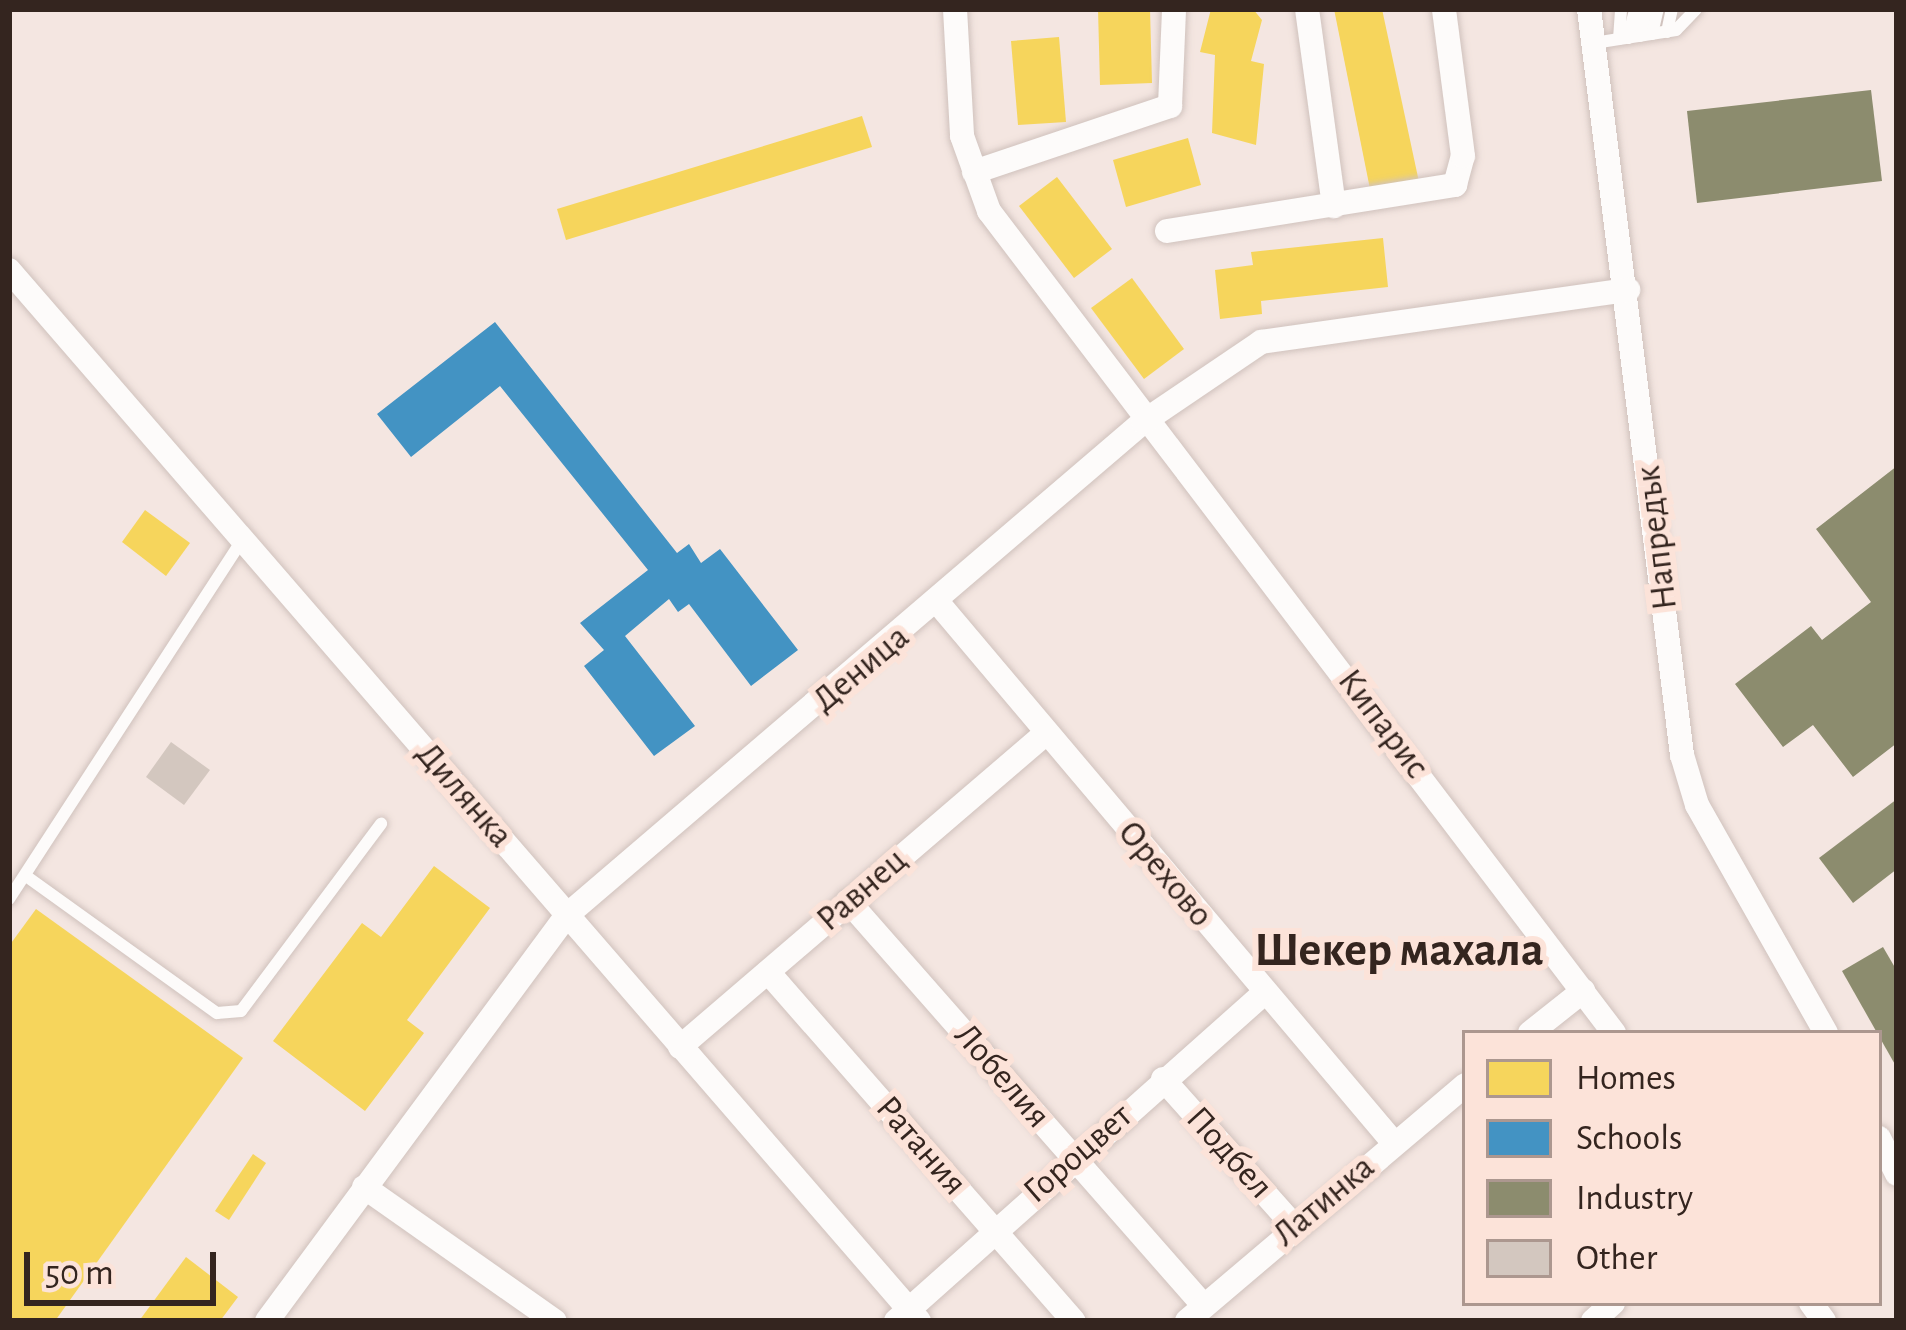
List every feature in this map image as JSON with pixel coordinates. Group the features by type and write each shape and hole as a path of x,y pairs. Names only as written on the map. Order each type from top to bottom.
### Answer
{"street":[{"name":"Кипарис","path":"955,9 974,172 1001,230 1143,422 1612,1030"},
{"path":"974,172 1170,106 1174,9"},
{"path":"1307,9 1334,206"},
{"path":"1167,231 1455,185 1463,155 1444,9"},
{"name":"Напредък","path":"1588,9 1628,290 1682,755 1697,805 1824,1030"},
{"name":"Дилянка","path":"9,270 908,1317"},
{"name":"Деница","path":"267,1321 567,915 939,604 1143,422 1262,342 1628,290"},
{"name":"Орехово","path":"939,604 1393,1142"},
{"name":"Равнец","path":"680,1047 1045,734"},
{"name":"Лобелия","path":"848,901 1075,1158 1195,1313"},
{"name":"Ратания","path":"768,971 1075,1321"},
{"path":"1534,1030 1583,991"},
{"name":"Гороцвет","path":"908,1317 993,1227 1265,992"},
{"name":"Подбел","path":"1163,1079 1294,1226"},
{"name":"Латинка","path":"1195,1313 1462,1087"},
{"path":"1882,1144 1897,1174"},
{"path":"364,1187 553,1320"}],"lane":[{"path":"1621,9 1647,35"},
{"path":"1635,9 1647,35"},
{"path":"1646,9 1647,35"},
{"path":"1647,35 1658,9"},
{"path":"1647,35 1672,9"},
{"path":"1647,35 1683,9"},
{"path":"1593,43 1647,35 1696,9"},
{"path":"9,899 243,538"},
{"path":"26,876 217,1013 241,1011 381,824"}],"building: Homes":[{"path":"1098,9 1150,9 1152,83 1100,85"},
{"path":"1211,9 1253,9 1262,20 1251,61 1264,64 1256,145 1212,133 1215,55 1200,52"},
{"path":"1334,9 1382,9 1419,182 1370,189"},
{"path":"1059,37 1066,122 1018,125 1011,41"},
{"path":"862,116 872,147 566,240 557,209"},
{"path":"1188,138 1201,185 1126,207 1113,160"},
{"path":"1057,177 1112,249 1074,278 1019,206"},
{"path":"1383,238 1388,287 1261,301 1262,314 1220,319 1215,270 1253,265 1251,252"},
{"path":"1132,278 1184,349 1144,379 1091,308"},
{"path":"145,510 190,543 166,576 122,542"},
{"path":"434,866 490,908 407,1020 424,1033 365,1111 273,1041 362,923 381,937"},
{"path":"36,909 243,1058 55,1321 9,1321 9,946"},
{"path":"253,1154 266,1163 229,1220 215,1211"},
{"path":"186,1257 238,1297 220,1321 139,1321"}],"building: Schools":[{"path":"495,322 677,553 689,544 701,563 720,549 798,650 751,686 689,604 678,612 669,599 625,636 695,726 654,756 584,666 604,650 580,623 648,570 500,386 411,457 377,414"}],"building: Industry":[{"path":"1871,90 1882,181 1697,203 1687,111"},
{"path":"1897,466 1897,743 1853,777 1813,725 1783,747 1735,684 1811,626 1822,640 1871,602 1816,529"},
{"path":"1897,799 1897,869 1853,903 1819,858"},
{"path":"1883,947 1897,971 1897,1068 1882,1042 1882,1030 1875,1030 1842,971"}],"building: Other":[{"path":"171,742 210,770 184,805 146,777"}],"district":[{"name":"Шекер махала","path":"1399,952"}]}
